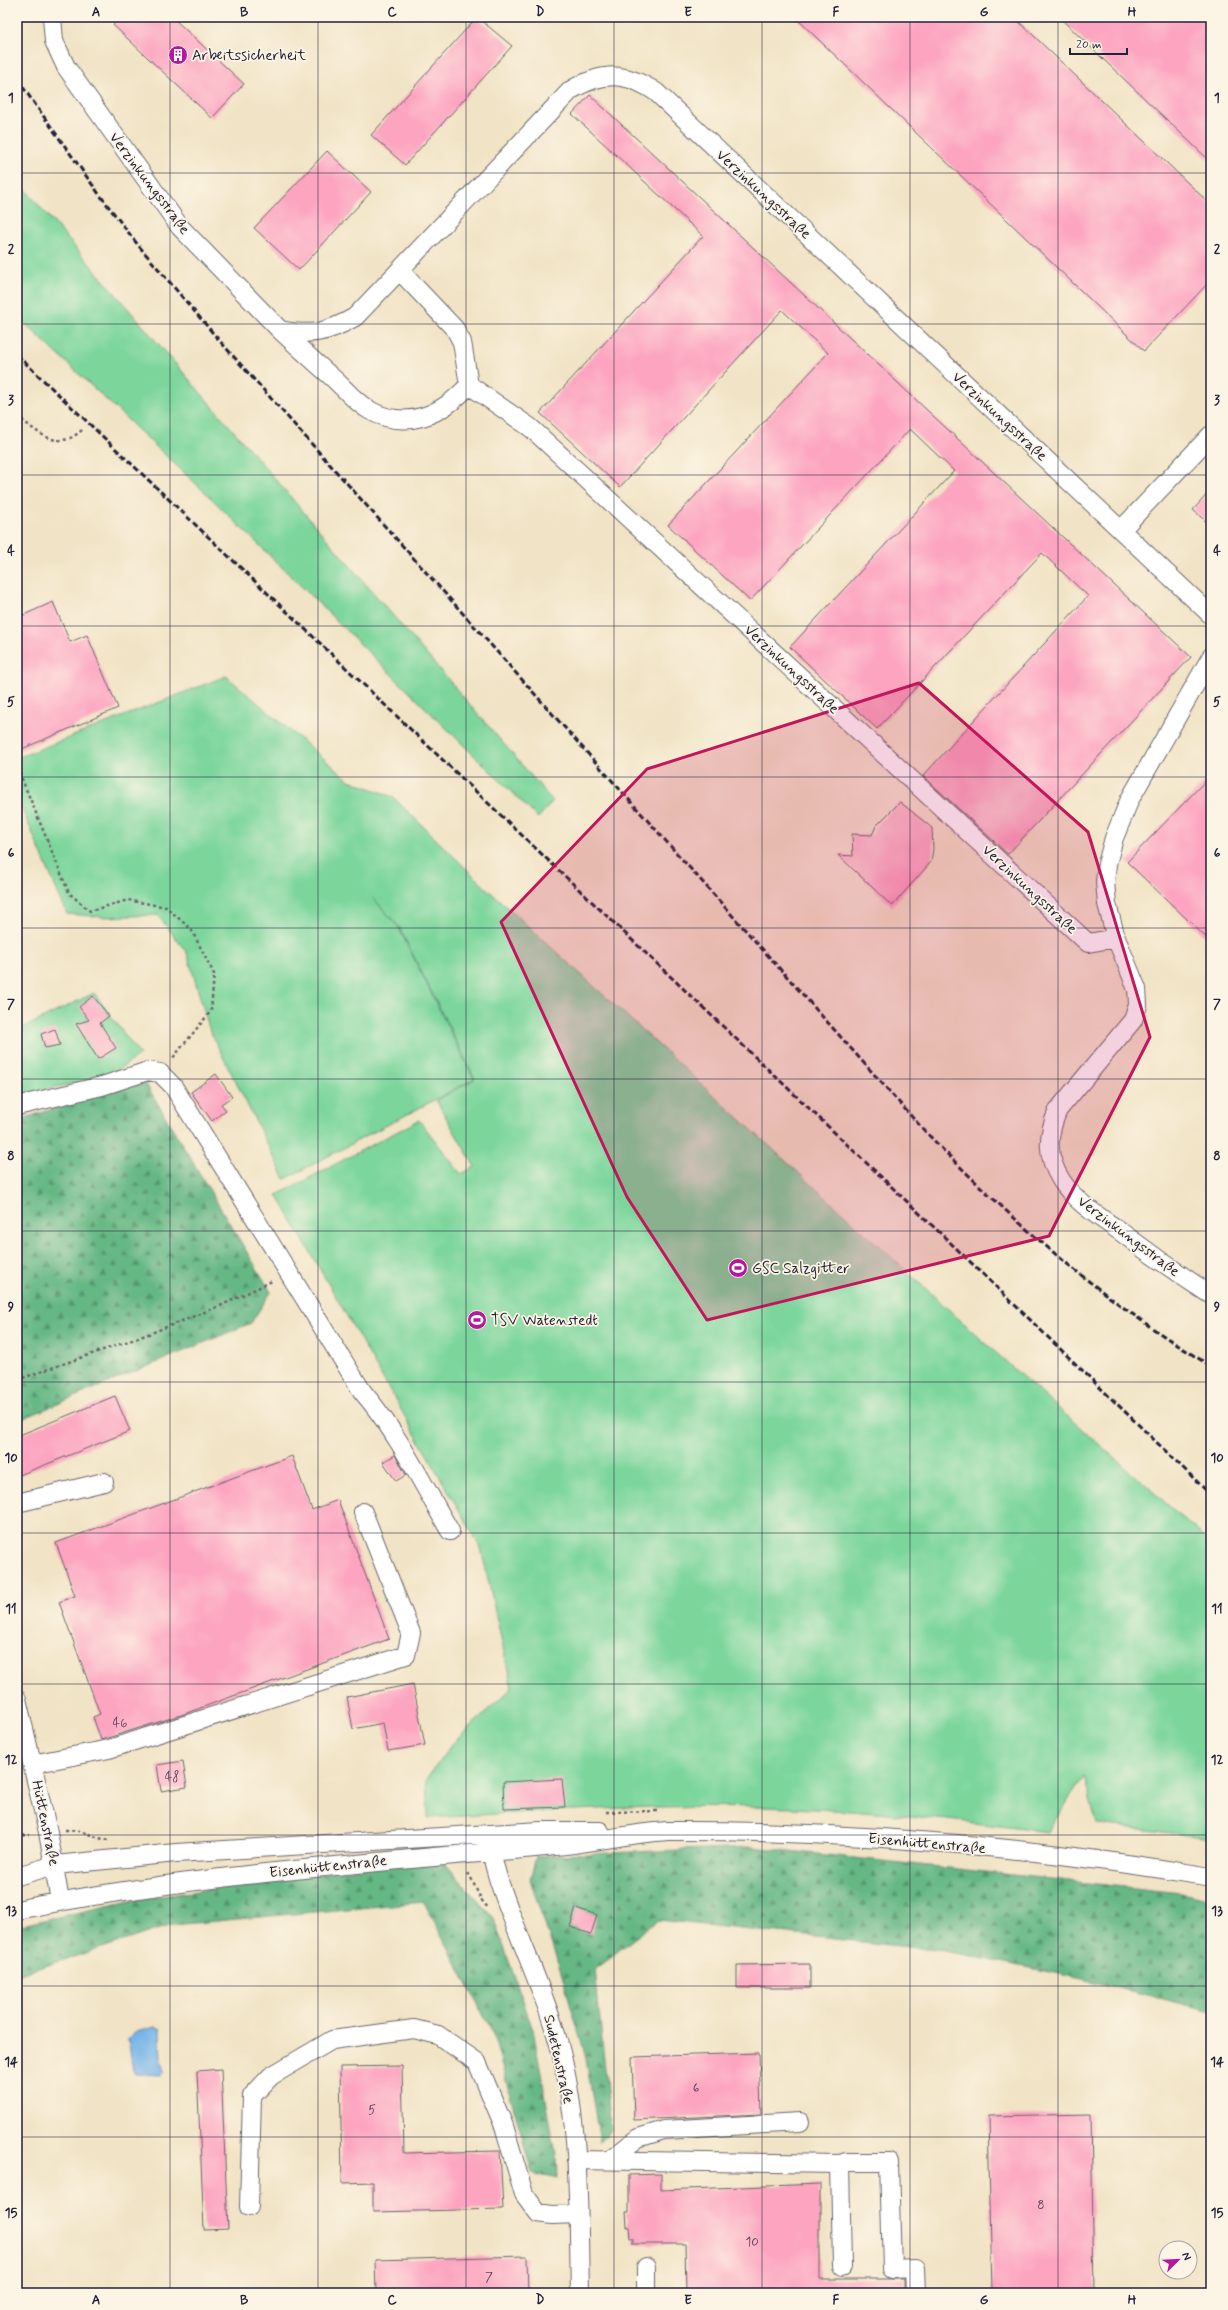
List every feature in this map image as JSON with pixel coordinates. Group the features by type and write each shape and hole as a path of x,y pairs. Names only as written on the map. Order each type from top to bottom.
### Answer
{"street":[{"name":"Verzinkungsstraße","path":"52,17 54,41 66,67 180,227 280,330 367,410 389,420 414,420 436,412 454,401 469,385 531,428 1088,943 1116,938"},
{"name":"Verzinkungsstraße","path":"280,330 302,334 320,332 337,327 354,317 400,271 571,90 587,81 606,75 640,81 656,92 1211,615"},
{"path":"400,271 455,328 462,342 469,385"},
{"path":"1121,530 1211,435"},
{"name":"Verzinkungsstraße","path":"1211,657 1130,799 1114,838 1107,864 1105,882 1107,904 1116,938 1137,990 1138,1005 1133,1020 1058,1110 1051,1127 1049,1146 1053,1164 1061,1180 1077,1198 1177,1274 1211,1295"},
{"path":"17,1106 102,1086 148,1071 160,1073 173,1086 362,1391 382,1415 401,1444 450,1531"},
{"path":"17,1503 104,1482"},
{"path":"32,1764 109,1749 406,1655 411,1633 363,1512"},
{"name":"Hüttenstraße","path":"17,1699 55,1865 60,1901"},
{"name":"Eisenhüttenstraße","path":"17,1876 55,1865 176,1853 490,1842 568,1844 641,1833 696,1831 907,1841 1054,1855 1211,1877"},
{"name":"Eisenhüttenstraße","path":"17,1910 60,1901 199,1880 449,1855 490,1842"},
{"name":"Sudetenstraße","path":"490,1842 503,1893 539,1985 556,2035 570,2104 576,2160 580,2293"},
{"path":"249,2207 252,2096 271,2076 332,2040 414,2029 438,2035 477,2062 504,2126 524,2194 538,2213 552,2215 578,2214"},
{"path":"610,2160 638,2138 664,2130 800,2122"},
{"path":"576,2160 840,2164 846,2162 889,2162 892,2269 915,2268 916,2293"},
{"path":"840,2164 842,2267"},
{"path":"646,2266 646,2293"}],"path":[{"path":"17,416 46,437 58,441 70,439 82,430"},
{"path":"17,767 69,892 90,911 128,900 166,907 192,929 214,974 211,1011 160,1073"},
{"path":"17,1380 153,1332 220,1306 289,1273"},
{"path":"449,1855 452,1865 468,1873 476,1885 483,1904 490,1908"}],"highlighted area":[{"path":"919,683 1088,832 1150,1037 1049,1236 707,1320 627,1197 501,922 647,769"}],"green space":[{"path":"17,180 553,801 538,818 210,497 17,316"},
{"name":"GSC Salzgitter","path":"226,676 349,780 393,797 484,886 1015,1370 1211,1543 1211,1838 1097,1824 1084,1777 1047,1832 888,1814 792,1808 701,1806 610,1808 428,1818 426,1780 451,1745 512,1688 481,1548 277,1195 419,1120 461,1174 475,1167 436,1100 475,1079 399,927 373,898 399,928 474,1079 285,1179 210,1031 187,953 158,915 104,917 67,914 17,797 17,758"},
{"path":"94,993 140,1055 110,1075 17,1096 17,1031"},
{"path":"144,1081 271,1292 251,1323 17,1421 17,1120"},
{"path":"752,1847 1181,1893 1211,1899 1211,2011 1074,1977 945,1951 658,1920 595,1969 611,2130 600,2142 585,2054 561,1972 530,1880 536,1856"},
{"path":"443,1861 494,1919 533,2029 556,2154 557,2179 532,2173 492,2031 424,1902 173,1925 17,1975 17,1926 134,1900 382,1865"}],"water":[{"path":"155,2027 160,2028 161,2062 164,2072 161,2075 135,2074 128,2039 136,2032"}],"building":[{"name":"Arbeitssicherheit","path":"121,17 172,17 244,84 212,118 113,25"},
{"path":"477,17 512,46 405,165 371,135"},
{"path":"795,17 1014,17 1211,205 1211,280 1144,351"},
{"path":"1059,17 1211,17 1211,162"},
{"path":"590,95 1191,657 1008,854 923,776 1088,596 1042,553 877,729 790,647 954,471 910,429 750,601 668,525 828,353 782,310 620,487 540,413 703,236 572,114"},
{"path":"327,151 371,192 299,270 254,228"},
{"path":"1211,490 1211,526 1193,510"},
{"path":"53,602 70,642 87,635 118,708 17,751 17,618"},
{"path":"1211,775 1211,942 1127,862"},
{"path":"900,802 932,828 933,849 931,862 892,906 838,855 853,856 852,834 872,835 876,826"},
{"path":"93,996 109,1016 100,1023 116,1048 98,1059 76,1024 89,1020 79,1007"},
{"path":"55,1029 60,1045 45,1048 41,1034"},
{"path":"216,1074 232,1097 221,1104 226,1110 212,1121 191,1092"},
{"path":"115,1396 130,1431 17,1476 17,1436"},
{"path":"395,1455 406,1475 396,1481 383,1462"},
{"path":"292,1456 312,1510 338,1500 389,1639 184,1714 101,1740 93,1717 100,1714 59,1602 75,1596 56,1543"},
{"path":"413,1684 425,1745 388,1751 383,1723 353,1729 347,1697"},
{"path":"183,1761 187,1787 161,1791 157,1765"},
{"path":"562,1779 565,1807 504,1809 503,1782"},
{"path":"576,1908 597,1915 591,1934 570,1927"},
{"path":"810,1964 810,1988 737,1988 737,1965"},
{"path":"759,2053 761,2114 634,2120 632,2057"},
{"path":"402,2066 404,2153 500,2151 503,2209 373,2212 373,2182 342,2183 340,2067"},
{"path":"221,2069 228,2229 204,2230 197,2071"},
{"path":"1091,2114 1094,2293 992,2293 988,2116"},
{"path":"661,2174 661,2190 820,2184 820,2279 905,2279 905,2293 686,2293 685,2244 633,2244 633,2238 630,2238 629,2227 627,2227 626,2212 629,2212 629,2175"},
{"path":"527,2256 528,2293 376,2293 375,2260"}],"railway":[{"path":"17,79 99,194 138,245 218,339 921,1127 988,1194 1058,1256 1132,1314 1211,1366"},
{"path":"17,355 958,1250 1211,1495"}],"place":[{"name":"Arbeitssicherheit","path":"178,55"},
{"name":"GSC Salzgitter","path":"738,1268"},
{"name":"TSV Watenstedt","path":"477,1320"}]}
